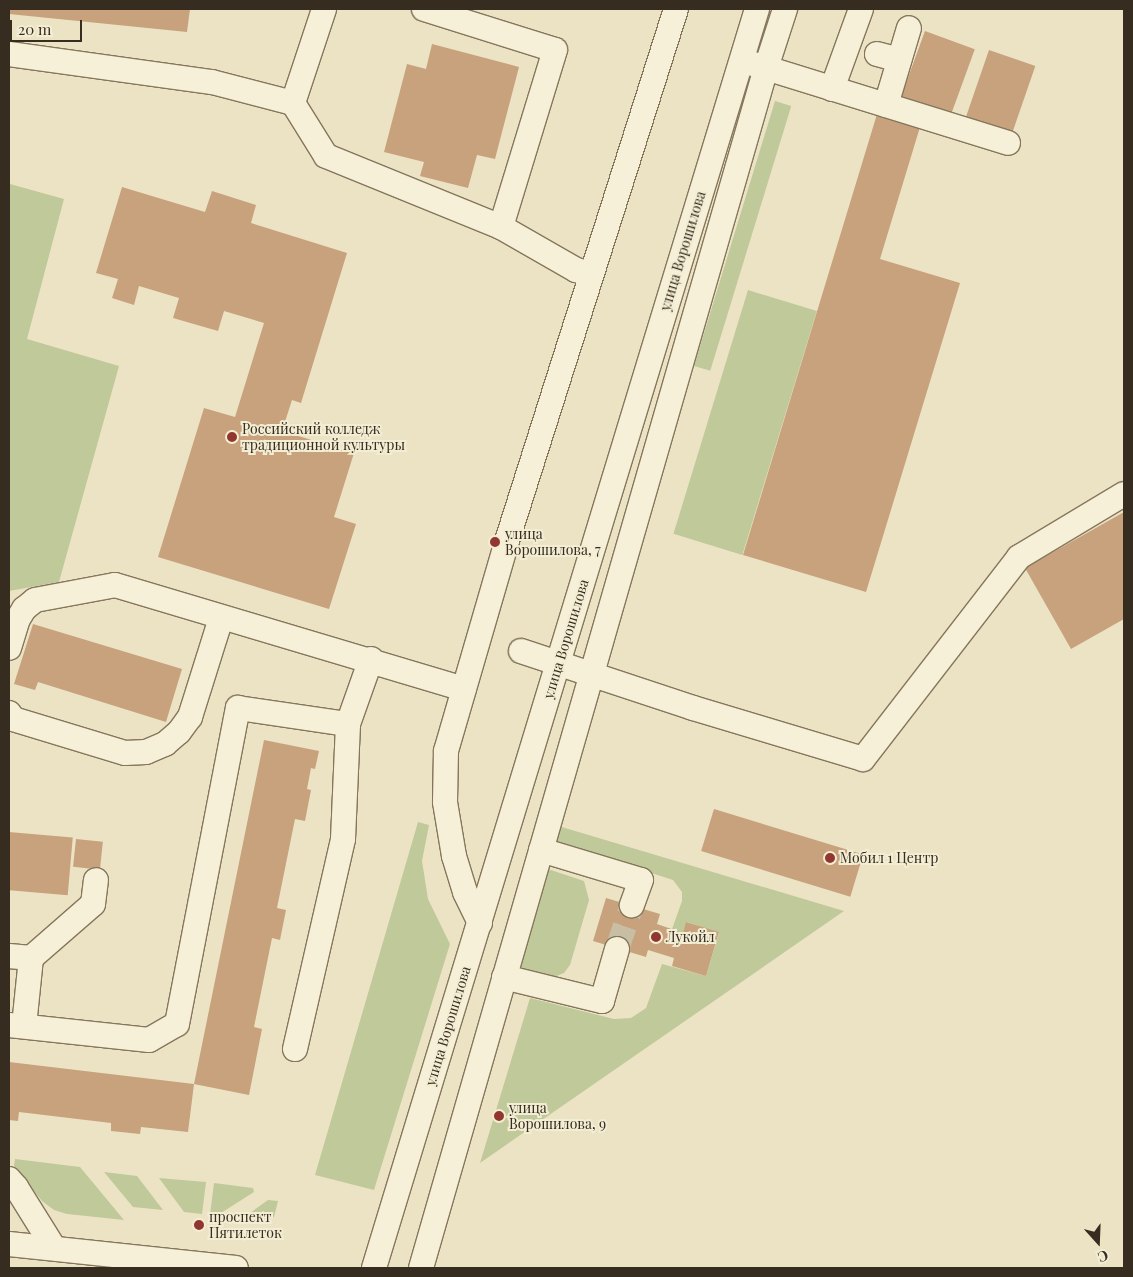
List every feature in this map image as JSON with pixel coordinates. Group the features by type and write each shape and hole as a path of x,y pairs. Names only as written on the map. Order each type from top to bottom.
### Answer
{"street":[{"path":"293,104 324,9"},
{"path":"424,9 451,13 555,50 501,227"},
{"path":"480,923 465,892 454,856 445,802 446,751 509,535 676,9"},
{"name":"улица Ворошилова","path":"374,1268 757,9"},
{"name":"улица Ворошилова","path":"421,1268 766,68 785,9"},
{"path":"832,88 861,9"},
{"path":"886,105 888,57 908,28"},
{"path":"9,54 212,82 293,104 326,156 501,227 576,270 592,274"},
{"path":"741,60 1008,143"},
{"path":"521,651 621,686 864,759 1019,557 1124,494"},
{"path":"9,648 18,619 24,609 35,600 115,585 464,689"},
{"path":"9,713 13,719 125,753 146,752 165,744 179,732 190,717 221,618"},
{"path":"295,1049 343,838 348,724 370,660"},
{"path":"96,880 93,904 20,957 16,1026 149,1040 177,1024 238,708 348,724"},
{"path":"541,850 640,880 632,905"},
{"path":"504,977 602,1001 617,948"},
{"path":"9,1179 54,1248"},
{"path":"9,1244 236,1268"}],"green space":[{"path":"775,101 791,106 710,371 694,366"},
{"path":"10,184 64,199 27,339 119,366 59,582 9,591"},
{"path":"748,290 817,311 742,555 673,534"},
{"path":"418,822 429,825 422,861 428,899 450,944 374,1190 315,1175"},
{"path":"555,825 844,911 480,1163 530,998 614,1019 631,1018 646,1008 662,964 706,976 719,933 687,922 683,933 672,929 682,901 682,892 673,880 559,843 553,838"},
{"path":"545,868 584,881 589,900 570,965 564,973 554,977 523,970 518,962"},
{"path":"15,1159 80,1167 124,1220 67,1214 54,1210 42,1201 14,1166"},
{"path":"104,1172 137,1176 163,1210 133,1207"},
{"path":"159,1178 206,1182 202,1214 184,1212"},
{"path":"214,1183 253,1188 254,1192 221,1213 210,1215"},
{"path":"268,1200 278,1201 274,1217 270,1220 243,1218"}],"building":[{"path":"9,9 190,9 187,32 9,14"},
{"path":"925,31 975,49 949,119 900,101"},
{"path":"432,44 519,67 495,159 477,155 468,188 420,176 424,162 384,152 407,64 426,69"},
{"path":"989,50 1035,66 1012,135 965,119"},
{"path":"877,114 920,127 880,259 960,283 866,592 743,555"},
{"path":"122,187 205,212 212,191 256,205 251,223 347,253 301,403 292,400 282,431 354,453 334,517 356,524 329,609 158,557 204,408 235,417 264,323 224,311 218,331 173,318 179,298 139,286 134,305 112,298 118,279 96,273"},
{"path":"1124,512 1124,619 1071,649 1025,568"},
{"path":"33,624 182,669 166,722 38,682 35,690 14,684"},
{"path":"264,740 319,751 315,769 311,768 307,789 311,790 305,821 295,819 277,908 286,910 280,940 272,938 254,1027 262,1029 249,1095 194,1084"},
{"path":"714,809 863,855 850,897 701,851"},
{"path":"9,832 73,838 68,895 9,890"},
{"path":"76,839 103,842 100,870 73,867"},
{"name":"Лукойл","path":"606,898 660,914 657,924 683,933 686,922 719,932 706,976 672,966 674,958 648,950 646,957 593,941"},
{"path":"9,1062 194,1084 188,1132 141,1127 140,1134 111,1131 111,1123 19,1112 18,1121 9,1120"}],"tunnel":[{"path":"617,949 632,905"}],"place":[{"name":"Российский колледж традиционной культуры","path":"232,437"},
{"name":"улица Ворошилова, 7","path":"495,542"},
{"name":"Мобил 1 Центр","path":"830,858"},
{"name":"Лукойл","path":"656,937"},
{"name":"улица Ворошилова, 9","path":"499,1116"},
{"name":"проспект Пятилеток","path":"199,1225"}]}
